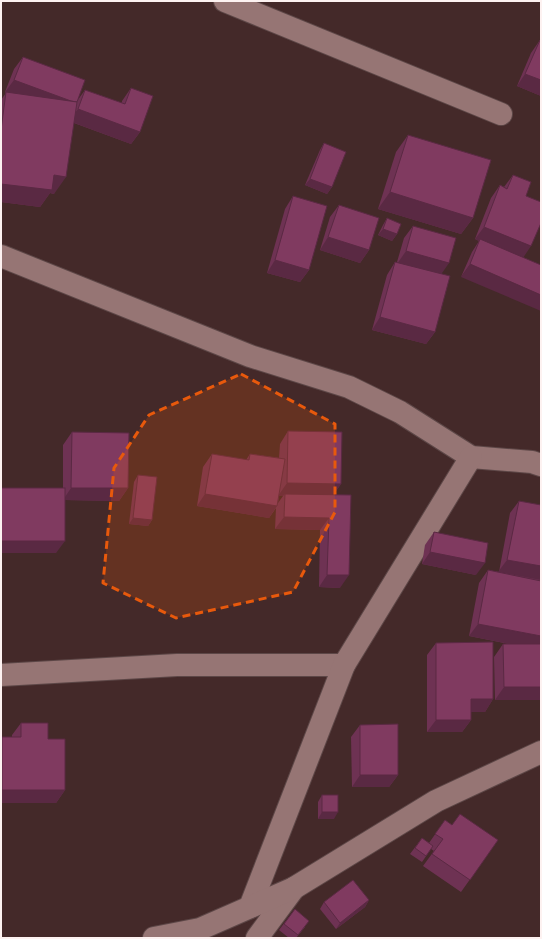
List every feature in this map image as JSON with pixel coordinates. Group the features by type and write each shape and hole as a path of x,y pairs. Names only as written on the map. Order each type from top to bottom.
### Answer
{"street":[{"path":"226,1 501,114"},
{"path":"1,256 250,356 349,387 400,412 471,457 526,462 541,465"},
{"path":"250,907 344,665 471,457"},
{"path":"1,675 178,666 344,665"},
{"path":"154,938 200,930 294,888 436,801 541,752"},
{"path":"257,938 294,888"}],"highlighted area":[{"path":"241,374 335,424 335,512 293,592 176,618 103,583 114,468 149,415"}],"building":[{"path":"540,40 541,41 541,80 525,74"},
{"path":"23,57 85,80 77,102 14,80"},
{"path":"131,88 153,96 140,132 78,109 85,90 125,104"},
{"path":"6,92 77,102 66,177 54,175 52,190 1,184 1,130"},
{"path":"408,135 491,160 473,218 390,192"},
{"path":"324,143 346,152 332,187 310,179"},
{"path":"513,175 531,182 526,196 541,202 541,223 531,246 484,227 500,185 507,189"},
{"path":"293,196 327,206 309,270 275,260"},
{"path":"339,205 379,218 369,250 328,237"},
{"path":"387,218 401,224 397,234 383,229"},
{"path":"413,226 456,238 449,263 406,251"},
{"path":"480,239 541,265 541,295 470,264"},
{"path":"395,262 450,276 435,332 380,317"},
{"path":"288,431 342,432 341,484 287,483"},
{"path":"72,432 129,433 128,488 71,488"},
{"path":"212,454 249,460 250,454 285,459 277,506 205,494"},
{"path":"138,475 157,477 152,520 133,518"},
{"path":"1,488 65,488 65,541 1,541"},
{"path":"285,494 351,495 349,575 327,575 329,518 284,517"},
{"path":"519,501 541,505 541,566 507,560"},
{"path":"434,532 488,543 485,563 430,552"},
{"path":"488,570 541,581 541,636 478,624"},
{"path":"493,642 493,699 471,699 471,720 436,720 436,643"},
{"path":"503,644 541,644 541,687 504,687"},
{"path":"21,723 48,723 48,739 65,739 65,790 2,790 2,737 21,737"},
{"path":"398,724 398,775 360,775 360,725"},
{"path":"322,795 338,795 338,812 322,812"},
{"path":"460,814 498,840 470,880 432,854 443,839 435,834 445,820 452,825"},
{"path":"422,838 433,846 426,856 415,848"},
{"path":"353,880 369,900 340,923 324,902"},
{"path":"295,909 309,921 298,935 284,924"}]}
